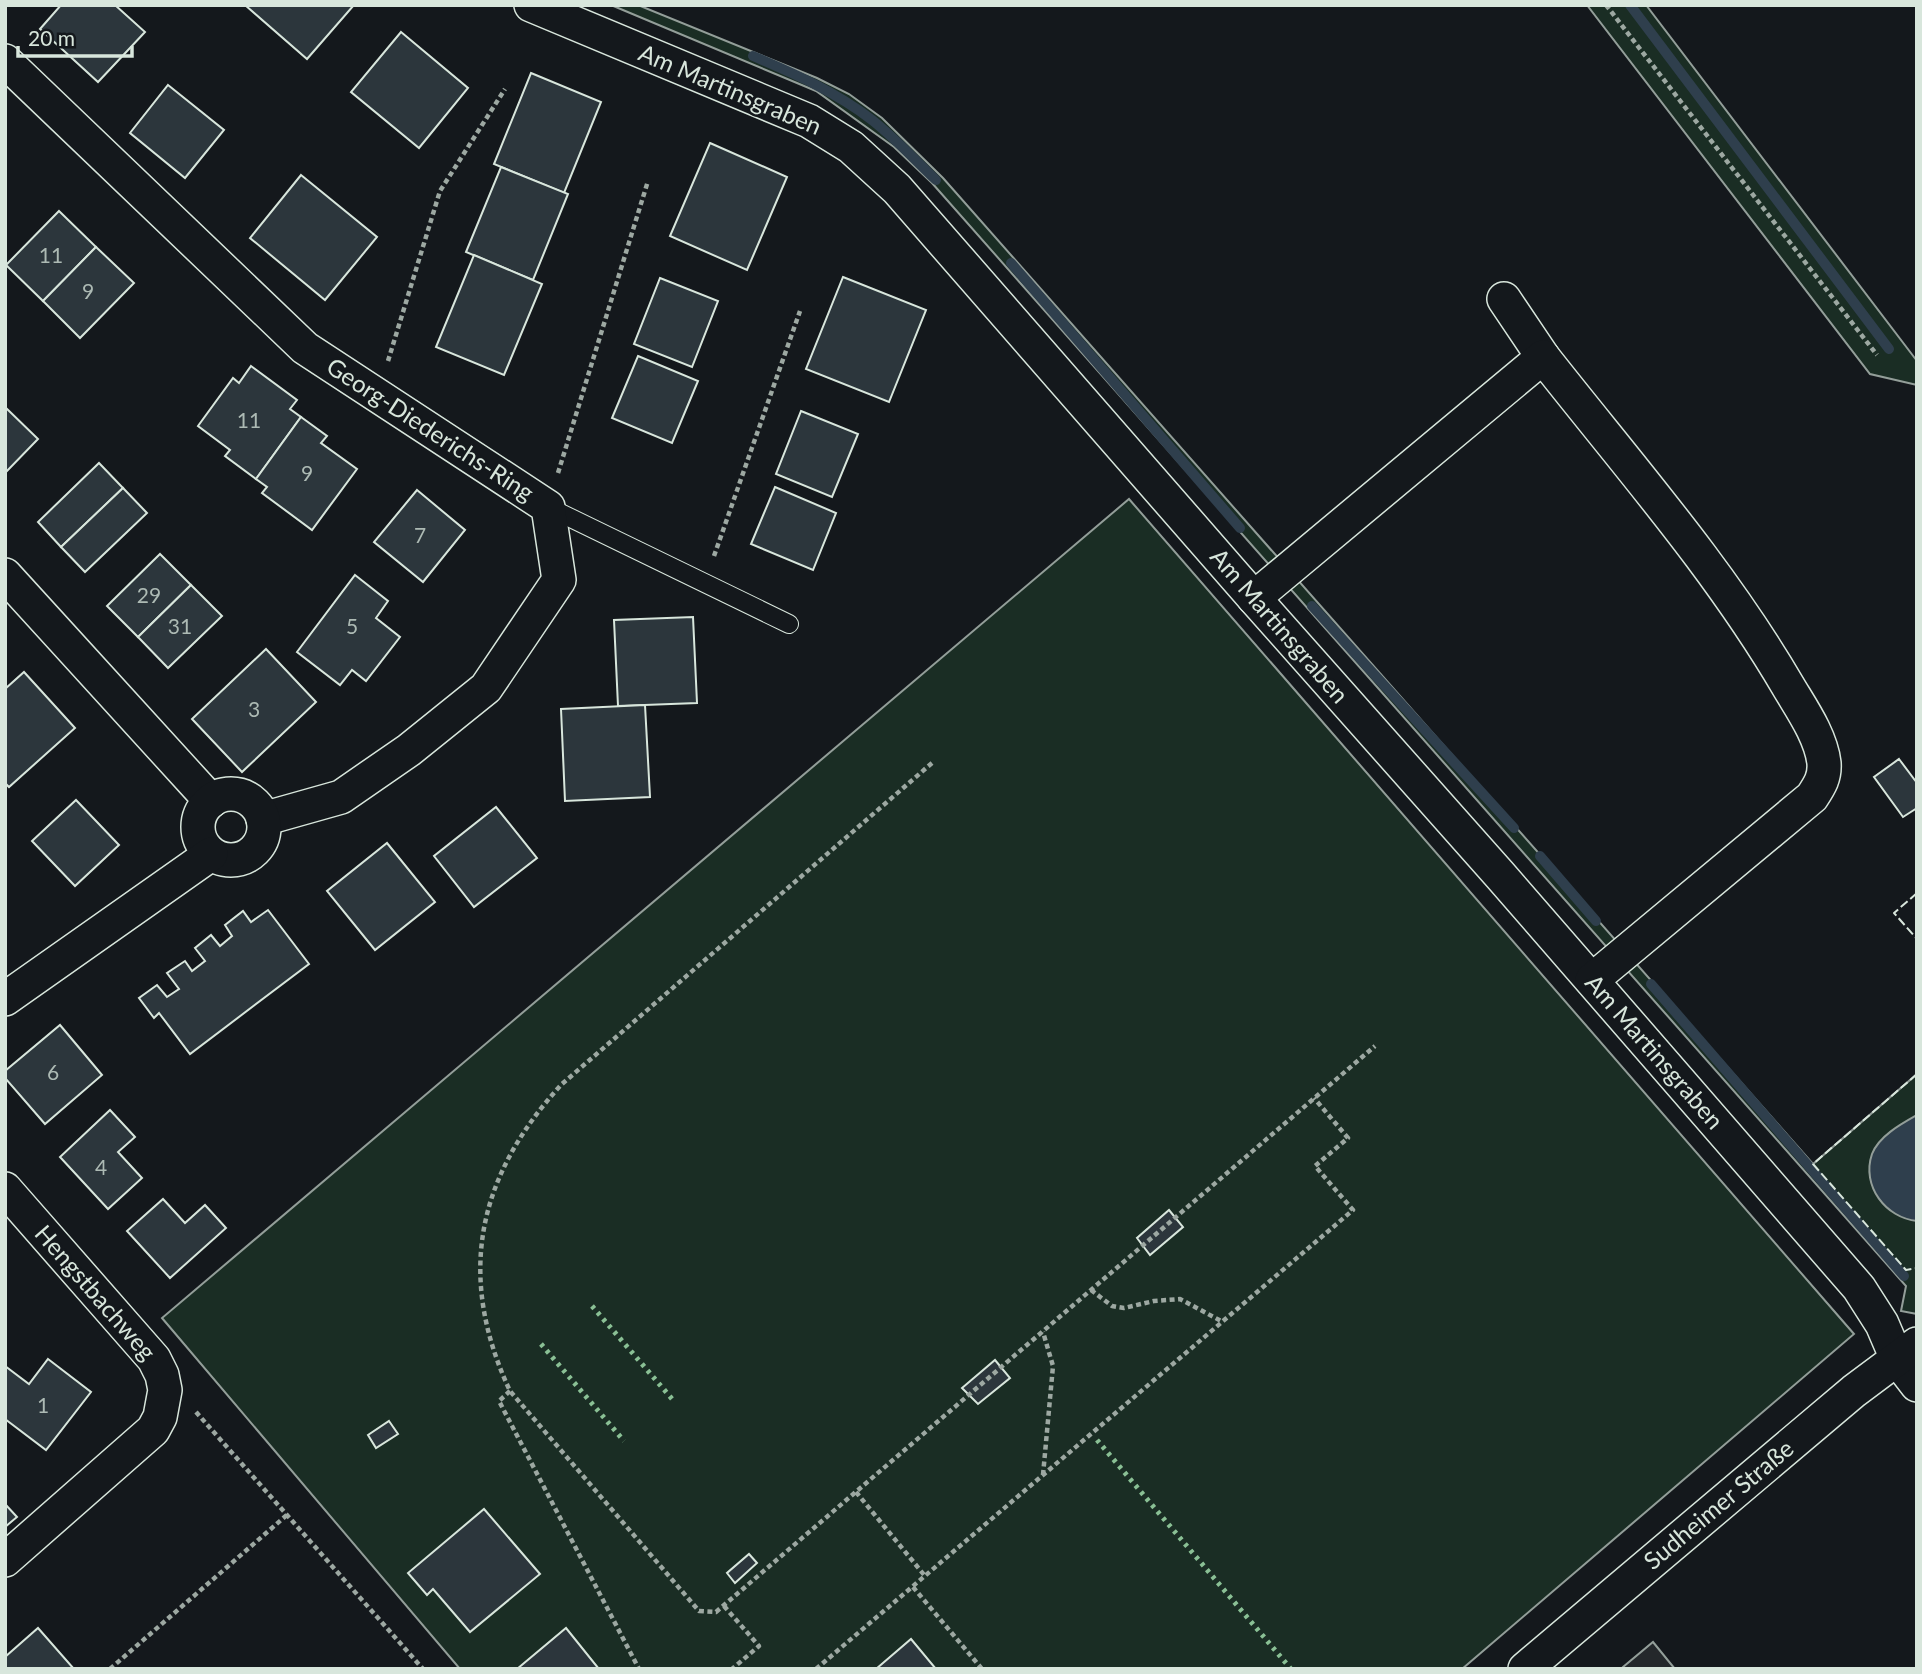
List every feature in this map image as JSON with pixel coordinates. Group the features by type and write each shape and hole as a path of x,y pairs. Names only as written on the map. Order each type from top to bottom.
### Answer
{"street":[{"name":"Am Martinsgraben","path":"531,5 809,121 851,147 905,198 1858,1288 1882,1324 1907,1351 1917,1385"},
{"name":"Georg-Diederichs-Ring","path":"5,61 305,348 548,508 559,580 486,688 409,750 341,797 263,819"},
{"path":"1503,299 1543,357 1706,565 1763,643 1798,703 1816,738 1824,761 1823,781 1812,797 1592,981"},
{"path":"1254,598 1543,357"},
{"path":"5,575 211,801"},
{"path":"231,794 252,801 263,819 262,839 250,855 230,861 211,854 204,847 198,828 204,808 220,796 231,794"},
{"path":"5,999 211,854"},
{"name":"Hengstbachweg","path":"5,1189 154,1359 162,1375 165,1390 160,1417 143,1442 5,1560"},
{"name":"Sudheimer Straße","path":"1528,1667 1854,1391 1907,1351"}],"lane":[{"path":"548,508 789,624"}],"path":[{"path":"1606,5 1877,355"},
{"path":"377,395 440,191 505,89"},
{"path":"548,508 648,181"},
{"path":"704,583 800,311"},
{"path":"932,763 562,1084 525,1129 497,1178 481,1241 479,1271 482,1303 496,1361 510,1391 699,1611 716,1612 724,1606 1375,1046"},
{"path":"816,1669 1353,1210 1315,1166 1348,1138 1314,1098"},
{"path":"1091,1290 1112,1306 1124,1308 1154,1301 1180,1299 1223,1322"},
{"path":"1042,1476 1053,1366 1043,1332"},
{"path":"162,1375 423,1669"},
{"path":"510,1391 499,1401 639,1669"},
{"path":"856,1492 925,1576"},
{"path":"110,1669 288,1514"},
{"path":"912,1587 982,1669"},
{"path":"724,1606 759,1646 732,1669"}],"green space":[{"path":"611,5 638,5 817,78 849,94 882,118 943,178 1813,1164 1917,1074 1917,1314 1901,1311 1906,1286 932,183 894,147 816,91"},
{"path":"1587,5 1646,5 1917,361 1917,385 1870,374"},
{"path":"1129,499 1854,1334 1462,1669 460,1669 162,1318"}],"shaded area":[{"path":"1653,1642 1675,1669 1621,1669 1623,1667"}],"water":[{"path":"1917,1115 1917,1221 1906,1219 1886,1207 1873,1188 1870,1166 1872,1154 1880,1142 1891,1131"}],"building":[{"path":"61,5 115,5 145,32 98,82 40,29"},
{"path":"245,5 354,5 307,59"},
{"path":"401,32 468,88 419,148 351,92"},
{"path":"531,73 601,102 564,193 494,164"},
{"path":"168,85 224,130 185,178 130,133"},
{"path":"710,143 787,177 747,270 670,236"},
{"path":"501,167 568,194 533,280 466,252"},
{"path":"301,175 377,237 325,300 250,238"},
{"path":"59,211 96,247 43,301 6,265"},
{"path":"96,247 134,283 80,338 43,301"},
{"path":"474,255 542,284 504,375 436,347"},
{"path":"843,277 926,310 889,402 806,369"},
{"path":"660,278 718,301 692,367 634,344"},
{"path":"638,356 698,381 672,443 612,418"},
{"path":"251,366 297,400 290,409 301,417 256,479 225,456 230,450 198,426 233,378 239,383"},
{"path":"5,407 38,439 5,473"},
{"path":"801,411 858,434 832,497 776,474"},
{"path":"301,417 327,436 321,443 357,469 312,530 262,493 267,487 256,479"},
{"path":"99,463 123,488 61,547 38,522"},
{"path":"775,487 836,513 813,570 751,544"},
{"path":"123,488 147,513 85,572 61,547"},
{"path":"417,490 465,530 423,582 374,542"},
{"path":"160,554 191,585 138,637 107,606"},
{"path":"355,575 388,601 376,618 400,637 366,681 352,670 340,685 297,652"},
{"path":"191,585 222,616 168,668 138,637"},
{"path":"693,617 697,703 618,706 614,620"},
{"path":"266,649 316,702 242,772 192,719"},
{"path":"24,672 75,728 9,787 5,783 5,689"},
{"path":"645,705 650,797 565,801 561,709"},
{"path":"1899,759 1917,783 1917,808 1903,817 1874,777"},
{"path":"76,800 119,845 75,886 32,841"},
{"path":"496,807 537,858 474,907 434,856"},
{"path":"387,843 435,902 375,950 327,891"},
{"path":"268,910 309,964 190,1054 159,1013 154,1018 139,998 157,985 167,997 179,989 167,973 185,961 192,971 205,961 195,948 211,935 220,946 232,936 225,925 243,911 251,922"},
{"path":"60,1025 102,1075 45,1124 5,1078 5,1071"},
{"path":"110,1110 135,1137 118,1152 142,1178 108,1209 60,1157"},
{"path":"163,1199 185,1223 205,1205 226,1228 170,1278 127,1231"},
{"path":"1169,1210 1183,1227 1150,1255 1137,1238"},
{"path":"48,1359 91,1392 46,1450 5,1419 5,1366 29,1384"},
{"path":"995,1360 1010,1378 978,1404 962,1388"},
{"path":"389,1421 398,1434 376,1448 368,1435"},
{"path":"5,1504 17,1517 5,1527"},
{"path":"484,1509 540,1574 470,1632 433,1589 427,1595 408,1573"},
{"path":"749,1554 757,1563 735,1583 727,1573"},
{"path":"38,1628 74,1669 5,1669 5,1657"},
{"path":"566,1628 599,1669 517,1669"},
{"path":"911,1639 936,1669 876,1669"}],"waterway":[{"path":"1630,5 1889,349"},
{"path":"753,56 815,84 858,110 889,134 936,180"},
{"path":"1011,263 1240,528"},
{"path":"1312,606 1514,828"},
{"path":"1540,856 1596,921"},
{"path":"1651,984 1904,1276"}],"hedge":[{"path":"592,1306 673,1400"},
{"path":"541,1344 624,1441"},
{"path":"1097,1440 1291,1669"}],"fence":[{"path":"1917,893 1894,913 1917,939"},
{"path":"1917,1074 1813,1164 1906,1270 1917,1268"}]}
